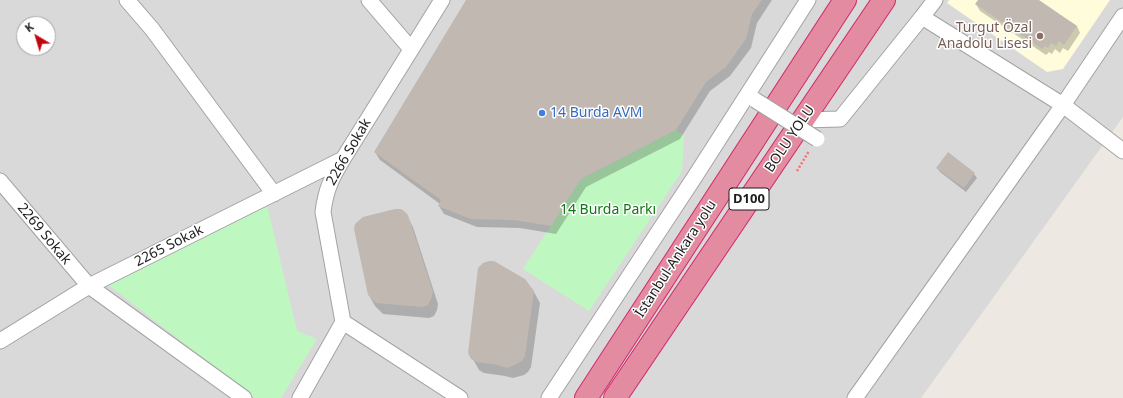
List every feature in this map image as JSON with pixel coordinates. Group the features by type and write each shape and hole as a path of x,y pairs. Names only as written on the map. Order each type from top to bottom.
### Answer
{"highway":[{"name":"İstanbul-Ankara yolu","path":"586,398 845,0"},
{"name":"BOLU YOLU","path":"615,398 882,3"}],"street":[{"path":"127,0 152,29 274,194"},
{"path":"369,0 411,49"},
{"name":"2266 Sokak","path":"343,322 323,212 325,196 330,181 342,159 442,0"},
{"path":"549,398 694,178 808,0"},
{"path":"803,120 840,119 935,0"},
{"path":"855,398 1063,105 1123,16"},
{"path":"922,17 1063,105 1123,151"},
{"path":"755,100 817,138"},
{"name":"2265 Sokak","path":"0,341 89,286 342,159"},
{"name":"2269 Sokak","path":"0,181 89,286 244,398"},
{"path":"300,398 343,322 460,398"}],"path":[{"path":"797,171 817,138"}],"shaded area":[{"path":"0,0 1123,0 1123,117 921,398 0,398"},
{"name":"Turgut Özal Anadolu Lisesi","path":"949,0 1110,0 1063,69 1047,72 947,3"}],"green space":[{"name":"14 Burda Parkı","path":"676,130 684,136 682,171 589,311 523,269 581,179"},
{"path":"267,205 297,331 317,339 281,398 255,398 107,284"}],"building":[{"name":"14 Burda AVM","path":"466,0 762,0 752,14 746,39 726,67 706,82 676,130 581,179 551,226 514,220 471,219 438,206 441,200 374,152"},
{"path":"978,0 1039,0 1077,26 1064,45 1059,41 1056,46 1051,43 1048,48 1045,46 1042,49 975,4"},
{"path":"948,152 975,173 964,188 936,168"},
{"path":"395,209 401,209 408,215 433,292 428,305 423,307 376,303 368,295 354,229 355,224 363,217"},
{"path":"494,261 525,279 534,291 525,356 522,361 507,368 477,362 471,359 468,353 478,268 483,263"}],"place":[{"name":"Turgut Özal Anadolu Lisesi","path":"1040,36"},
{"name":"14 Burda AVM","path":"542,113"}]}
